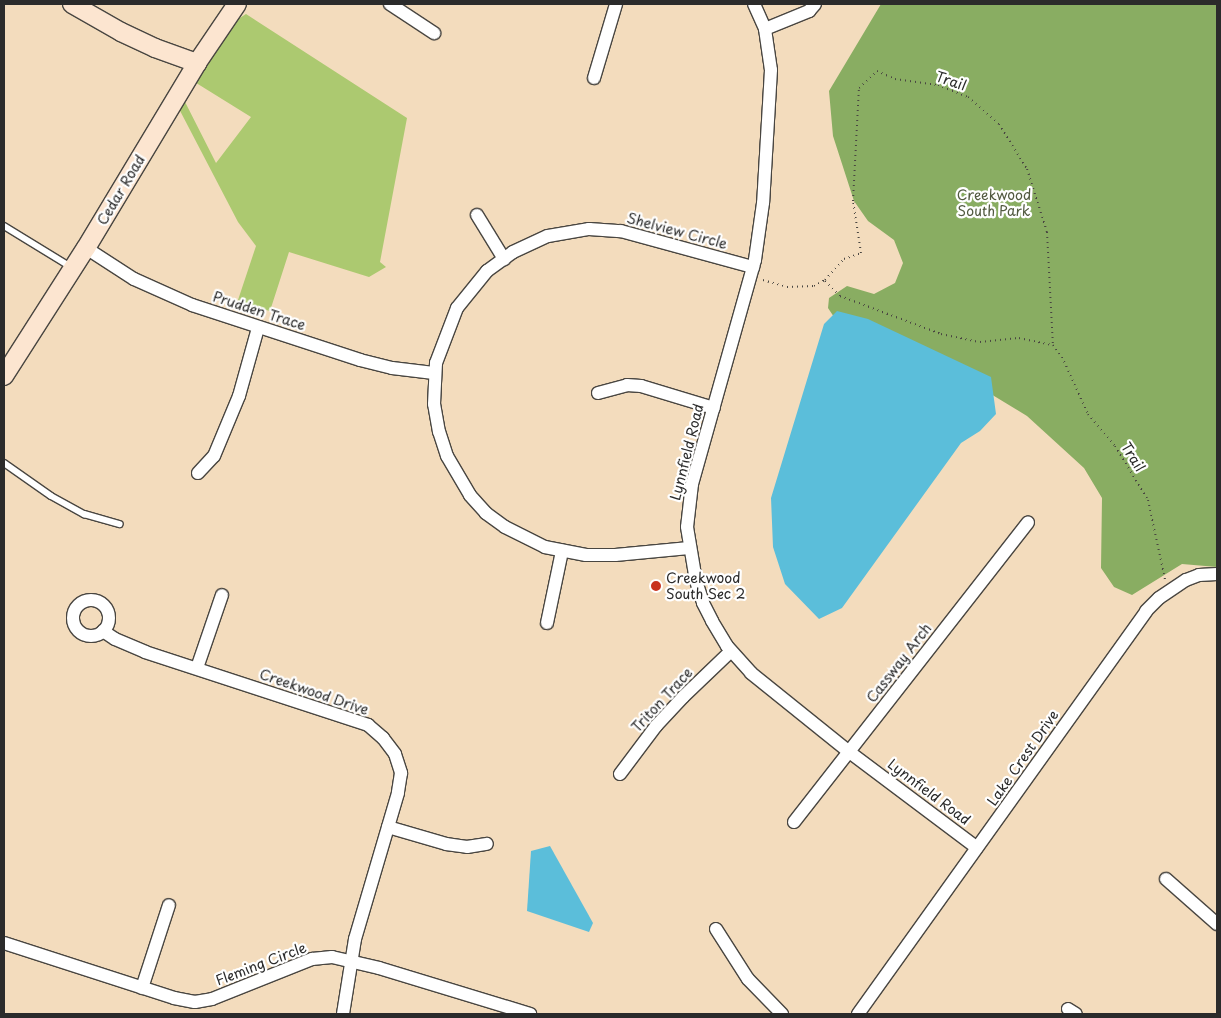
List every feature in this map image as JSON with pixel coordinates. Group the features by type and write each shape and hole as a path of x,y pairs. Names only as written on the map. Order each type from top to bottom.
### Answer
{"street":[{"path":"72,4 121,32 154,48 197,63"},
{"name":"Cedar Road","path":"4,376 86,248 197,63 237,4"},
{"path":"390,4 434,34"},
{"path":"594,78 616,4"},
{"name":"Lynnfield Road","path":"754,4 765,29 768,42 770,86 763,203 752,272 692,484 688,512 689,548 703,603 731,651 768,688 848,752 978,848"},
{"path":"765,29 809,11 815,4"},
{"path":"477,214 504,259"},
{"name":"Shelview Circle","path":"689,548 615,555 586,555 562,551 546,547 505,526 486,513 470,495 447,456 439,432 434,404 434,373 439,350 457,308 488,271 525,246 548,236 589,229 621,231 646,237 752,272"},
{"name":"Prudden Trace","path":"86,248 153,288 192,305 258,328 392,368 434,373"},
{"path":"198,473 214,456 232,413 258,328"},
{"path":"598,393 627,385 641,386 714,408"},
{"name":"Cassway Arch","path":"794,822 1028,523"},
{"path":"548,623 562,551"},
{"name":"Lake Crest Drive","path":"858,1014 1146,611 1168,591 1186,580 1199,575 1217,574"},
{"path":"198,668 222,594"},
{"name":"Creekwood Drive","path":"103,631 114,639 145,652 368,725 383,738 395,754 401,773 398,793 361,915 351,961 343,1014"},
{"name":"Triton Trace","path":"620,774 656,726 731,651"},
{"path":"388,826 446,844 467,847 487,844"},
{"path":"1166,879 1217,924"},
{"path":"142,988 169,905"},
{"path":"716,929 744,973 782,1014"},
{"name":"Fleming Circle","path":"4,943 174,998 195,1002 212,999 312,959 332,957 379,968 530,1014"}],"lane":[{"path":"4,226 72,268"},
{"path":"4,463 51,496 84,514 120,524"}],"path":[{"name":"Trail","path":"825,280 844,259 861,253 853,201 859,88 877,71 895,79 938,85 968,97 999,124 1027,169 1047,232 1053,345 1062,357 1088,414 1115,446 1148,500 1168,591"},
{"path":"752,272 787,287 802,288 814,286 825,280 840,296 941,334 980,342 1019,338 1053,345"}],"green space":[{"name":"Creekwood South Park","path":"881,4 1217,4 1217,567 1182,564 1132,595 1114,587 1101,568 1102,498 1084,468 1027,416 920,351 836,320 828,308 829,298 847,286 874,294 895,283 903,263 894,240 868,221 854,201 833,136 829,91"},
{"path":"246,14 407,118 380,262 386,267 369,277 289,252 270,311 237,303 256,246 238,222 177,105 182,96 216,163 251,117 193,81 232,23"}],"water":[{"path":"837,311 868,319 991,377 996,414 980,431 961,443 842,608 819,619 785,584 773,547 771,498 824,324"},
{"path":"550,846 593,923 589,932 527,911 531,851"}],"place":[{"name":"Creekwood South Sec 2","path":"656,586"}]}
